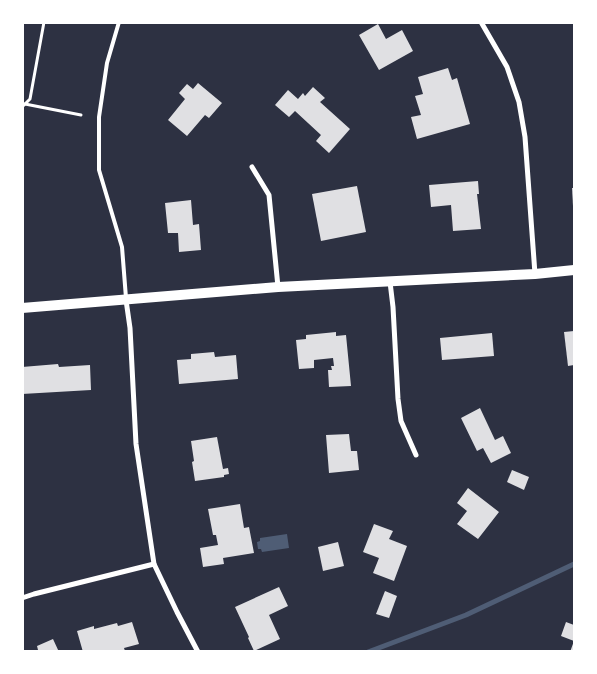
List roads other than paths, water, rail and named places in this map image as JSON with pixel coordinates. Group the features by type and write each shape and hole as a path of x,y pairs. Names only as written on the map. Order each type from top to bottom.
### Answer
{"main road":[{"path":"22,308 278,287 535,274 574,270"}],"street":[{"path":"481,22 507,67 519,102 525,137 535,274"},
{"path":"252,167 268,195 278,287"},
{"path":"390,281 401,421 416,455"},
{"path":"126,300 130,328 136,444 154,564 198,652"},
{"path":"22,598 154,564"}],"lane":[{"path":"119,22 107,63 99,117 99,170 122,247 126,300"}],"water":[{"path":"287,534 289,548 262,552 261,549 258,549 257,542 260,541 260,538"}],"waterway":[{"path":"368,652 466,615 574,564"}]}
